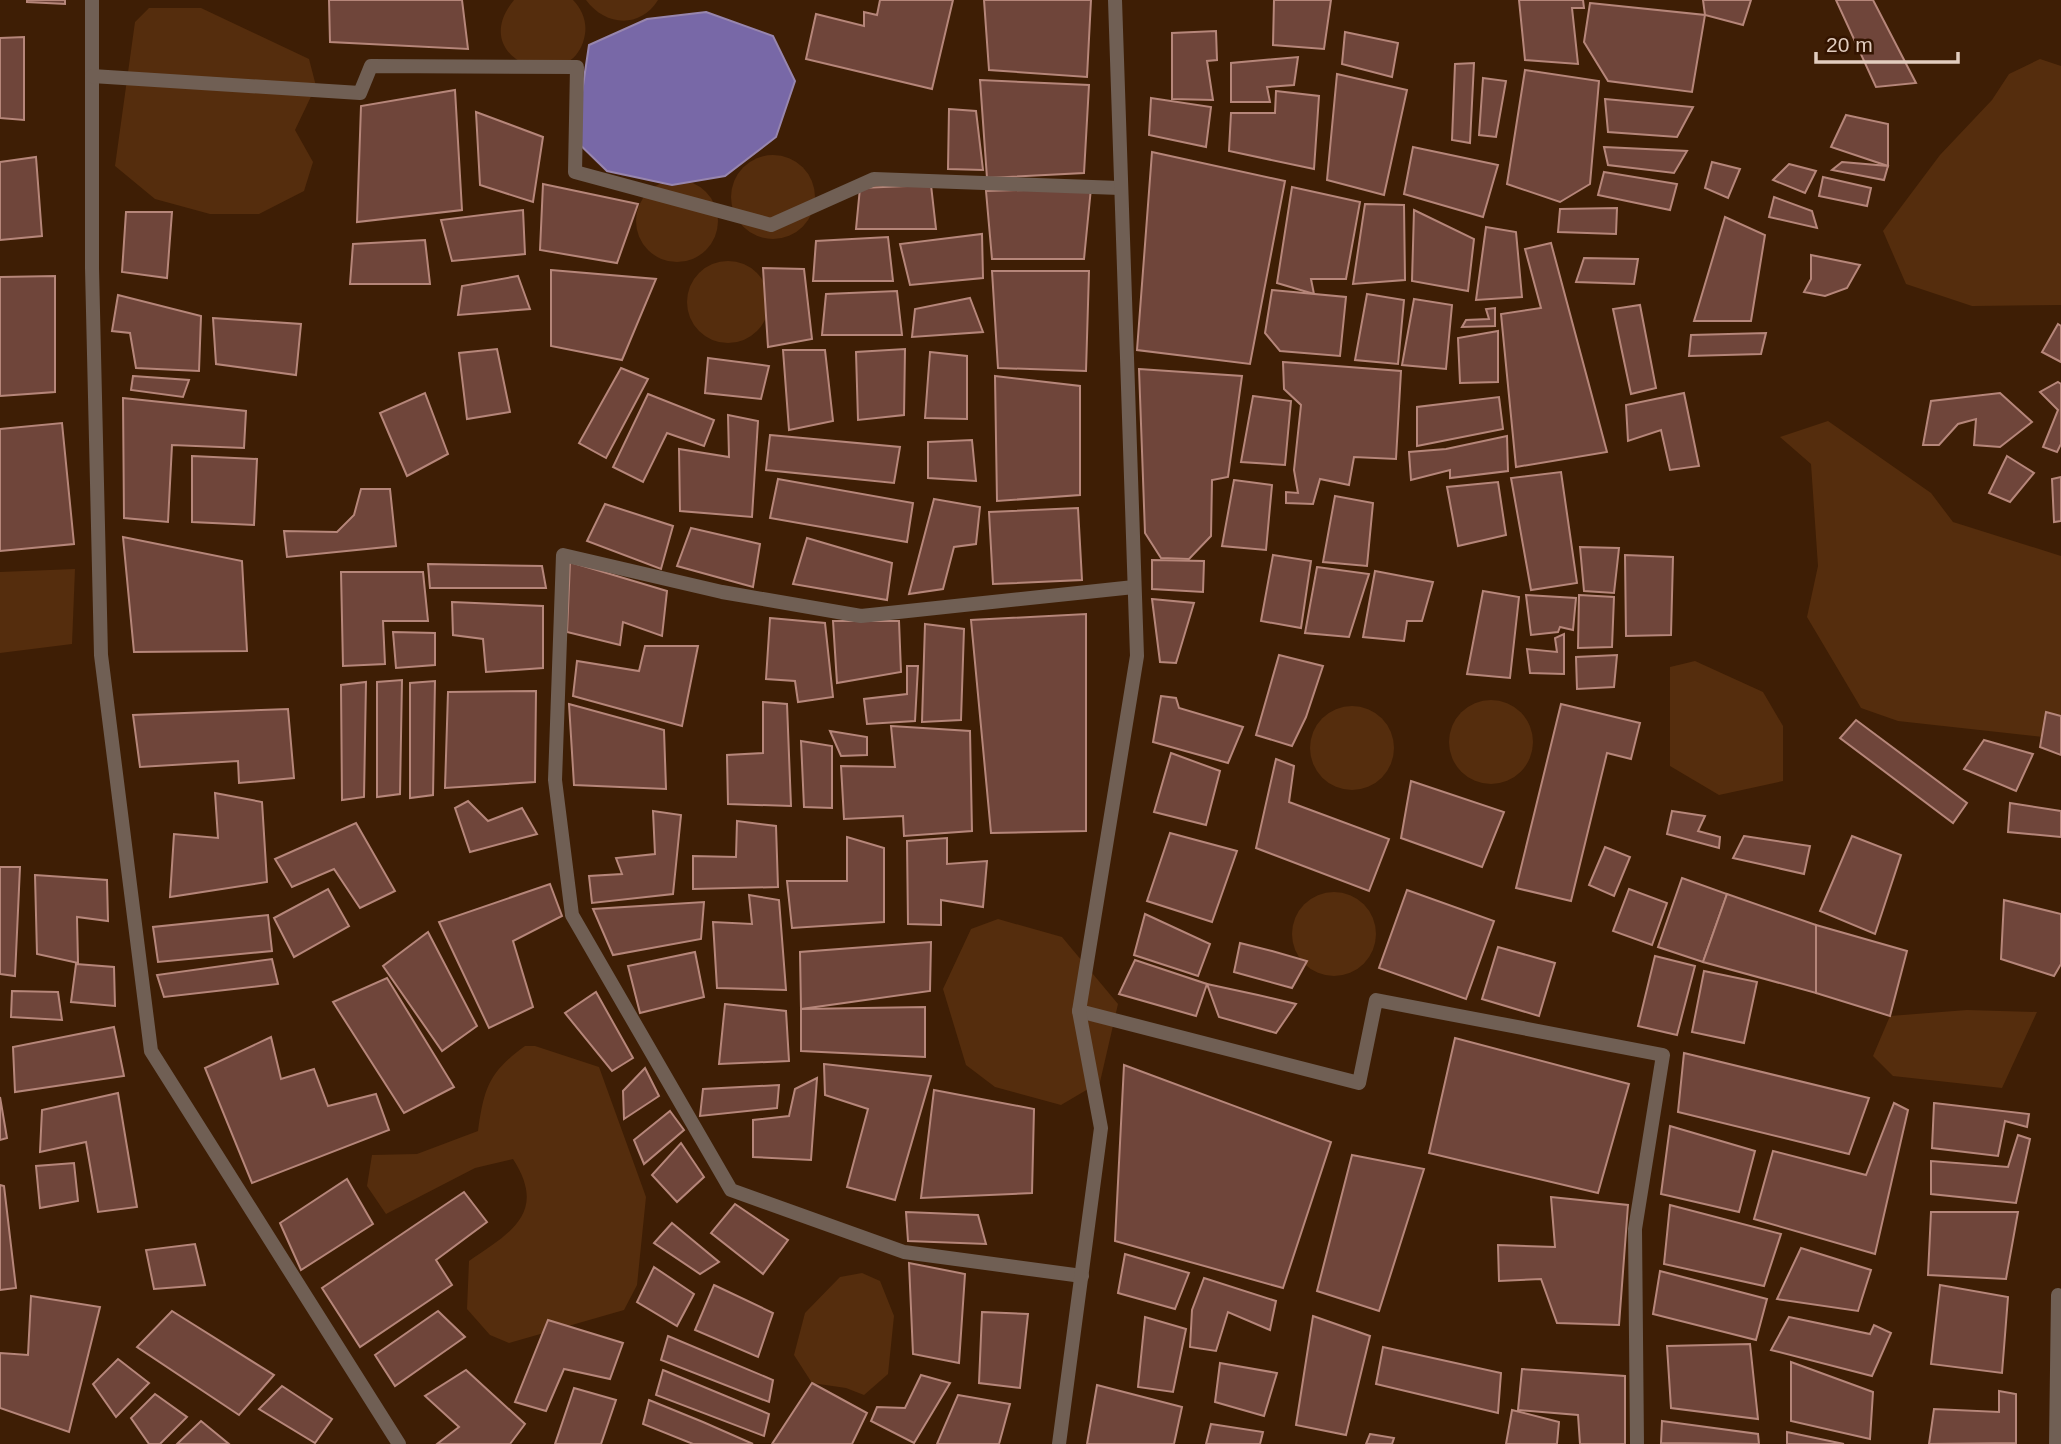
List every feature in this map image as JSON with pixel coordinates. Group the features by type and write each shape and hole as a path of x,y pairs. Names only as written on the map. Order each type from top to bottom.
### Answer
{"street":[{"path":"92,0 92,268 101,655 151,1051 399,1444"},
{"path":"1059,1444 1101,1128 1079,1011 1137,656 1115,0"},
{"path":"92,76 360,93 371,66 576,66 575,172 771,225 874,179 1120,188"},
{"path":"1082,1276 904,1252 731,1190 572,915 555,780 563,555 722,592 862,616 1134,587"},
{"path":"1079,1011 1359,1083 1376,1000 1663,1055 1635,1229 1637,1444"},
{"path":"2056,1444 2058,1295"}],"shaded area":[{"path":"514,0 573,0 585,25 585,34 577,54 563,65 545,68 527,65 511,55 502,41 502,22"},
{"path":"586,0 658,0 642,16 622,21 603,15"},
{"path":"149,8 201,8 309,59 316,86 295,130 313,162 304,191 259,214 210,214 155,199 115,166 135,22"},
{"path":"706,12 773,36 795,81 776,137 725,176 672,185 607,171 575,140 589,45 647,19"},
{"path":"2040,59 2061,66 2061,305 1972,306 1906,284 1883,231 1940,155 1992,100 2009,74"},
{"path":"773,155 796,162 808,174 815,197 808,220 796,232 773,239 750,232 738,220 731,197 738,174 750,162"},
{"path":"669,180 685,180 700,187 711,198 718,213 715,237 706,250 685,262 669,262 654,255 643,244 636,229 636,213 643,198 654,187"},
{"path":"720,261 736,261 751,268 762,279 769,294 766,318 757,331 736,343 720,343 705,336 694,325 687,310 687,294 694,279 705,268"},
{"path":"1828,421 1931,493 1953,522 2061,556 2061,739 1898,721 1861,708 1807,617 1818,566 1811,464 1780,437"},
{"path":"75,569 72,644 0,653 0,572"},
{"path":"1695,661 1763,692 1783,726 1783,781 1719,795 1670,766 1670,667"},
{"path":"1491,700 1514,707 1526,719 1533,742 1526,765 1514,777 1491,784 1468,777 1456,765 1449,742 1456,719 1468,707"},
{"path":"1352,706 1375,713 1387,725 1394,748 1387,771 1375,783 1352,790 1329,783 1317,771 1310,748 1317,725 1329,713"},
{"path":"1334,892 1357,899 1369,911 1376,934 1369,957 1357,969 1334,976 1311,969 1299,957 1292,934 1299,911 1311,899"},
{"path":"998,919 1062,937 1118,1004 1100,1082 1061,1105 995,1087 966,1065 943,989 971,929"},
{"path":"1967,1010 2037,1012 2002,1088 1893,1076 1873,1056 1890,1016"},
{"path":"525,1046 535,1046 599,1067 646,1197 637,1285 624,1310 509,1343 490,1335 467,1309 469,1261 510,1231 520,1220 525,1208 527,1194 523,1178 513,1159 475,1168 386,1214 367,1186 372,1155 417,1154 478,1131 490,1082 503,1064"},
{"path":"862,1273 880,1281 894,1316 888,1374 864,1395 846,1388 812,1383 794,1355 805,1313 840,1277"}],"building":[{"path":"65,0 65,4 27,2"},
{"path":"329,0 462,0 468,49 330,42"},
{"path":"880,0 953,0 932,89 806,59 816,14 864,26 864,12 877,15"},
{"path":"984,0 1091,0 1087,77 989,70"},
{"path":"1274,0 1331,0 1324,49 1273,45"},
{"path":"1519,0 1583,0 1584,8 1572,8 1578,64 1525,60"},
{"path":"1703,0 1751,0 1743,25 1705,15"},
{"path":"1836,0 1873,0 1916,83 1876,87"},
{"path":"1590,3 1705,15 1692,92 1608,81 1584,42"},
{"path":"1216,31 1217,60 1207,61 1213,100 1172,99 1172,33"},
{"path":"1345,32 1398,43 1392,77 1342,64"},
{"path":"24,37 24,120 0,118 0,38"},
{"path":"1298,57 1294,85 1267,87 1270,102 1231,102 1231,63"},
{"path":"1474,63 1470,143 1452,140 1455,64"},
{"path":"1525,70 1599,81 1590,184 1560,202 1507,184"},
{"path":"1337,74 1407,90 1384,195 1327,180"},
{"path":"1483,78 1506,81 1496,137 1479,135"},
{"path":"980,80 1089,85 1084,173 987,178"},
{"path":"455,90 462,210 357,222 361,106"},
{"path":"1276,91 1319,96 1314,169 1229,151 1231,113 1275,113"},
{"path":"1151,98 1211,107 1206,147 1149,135"},
{"path":"1605,99 1693,107 1677,137 1608,132"},
{"path":"949,109 976,111 983,170 948,169"},
{"path":"476,112 543,137 533,202 480,185"},
{"path":"1846,115 1888,124 1888,166 1831,147"},
{"path":"1413,147 1498,165 1483,217 1404,194"},
{"path":"1604,147 1687,151 1674,173 1608,165"},
{"path":"1152,152 1285,181 1250,364 1137,350"},
{"path":"36,157 42,236 0,240 0,162"},
{"path":"1712,162 1740,169 1728,198 1705,188"},
{"path":"1842,162 1888,166 1884,180 1832,170"},
{"path":"1789,164 1816,171 1805,193 1773,180"},
{"path":"1604,172 1677,184 1670,210 1598,195"},
{"path":"1823,177 1871,188 1867,206 1819,196"},
{"path":"543,184 638,204 617,263 540,250"},
{"path":"931,185 936,229 856,229 860,188"},
{"path":"1292,187 1360,202 1346,279 1311,279 1314,294 1277,283"},
{"path":"1091,188 1084,259 992,259 986,191"},
{"path":"1774,197 1812,211 1817,228 1769,217"},
{"path":"1365,204 1404,205 1405,280 1353,284"},
{"path":"1617,208 1616,234 1558,232 1560,209"},
{"path":"523,210 525,254 452,261 441,220"},
{"path":"1414,210 1474,239 1468,291 1412,281"},
{"path":"126,212 172,212 167,278 122,272"},
{"path":"1725,217 1765,235 1751,321 1694,321"},
{"path":"1486,227 1516,232 1522,297 1476,300"},
{"path":"982,234 983,278 910,285 900,244"},
{"path":"888,237 893,281 813,281 816,241"},
{"path":"425,240 430,284 350,284 353,244"},
{"path":"1551,243 1607,452 1516,467 1501,314 1541,308 1525,249"},
{"path":"1811,255 1860,265 1847,288 1825,296 1804,292 1811,279"},
{"path":"1584,258 1638,259 1634,284 1576,282"},
{"path":"763,268 804,269 812,339 768,347"},
{"path":"551,270 656,279 622,360 551,346"},
{"path":"992,271 1089,271 1086,371 998,368"},
{"path":"55,276 55,392 0,396 0,277"},
{"path":"518,276 530,309 458,315 462,286"},
{"path":"1272,290 1346,297 1340,356 1280,351 1265,333"},
{"path":"897,291 902,335 822,335 826,294"},
{"path":"1367,294 1404,300 1398,364 1355,360"},
{"path":"118,295 201,316 199,371 136,368 130,333 112,331"},
{"path":"970,298 983,332 912,337 915,309"},
{"path":"1414,299 1452,305 1446,369 1402,365"},
{"path":"1640,305 1656,388 1631,394 1613,309"},
{"path":"1495,308 1495,326 1462,327 1466,320 1489,319 1486,309"},
{"path":"213,318 301,324 296,375 216,364"},
{"path":"2058,324 2061,326 2061,362 2042,352"},
{"path":"1498,331 1498,382 1460,383 1458,338"},
{"path":"1766,333 1761,354 1689,356 1691,335"},
{"path":"497,349 510,412 467,419 459,353"},
{"path":"905,349 904,415 858,420 856,352"},
{"path":"783,350 825,350 833,421 789,430"},
{"path":"930,352 967,356 967,419 925,418"},
{"path":"708,358 769,366 761,399 705,393"},
{"path":"1283,362 1401,371 1396,459 1354,457 1349,485 1320,479 1313,504 1286,503 1286,492 1298,493 1294,470 1301,405 1284,389"},
{"path":"621,368 648,379 606,458 579,443"},
{"path":"1139,369 1242,376 1228,477 1212,480 1211,536 1189,559 1161,558 1145,533"},
{"path":"133,376 189,380 183,397 131,390"},
{"path":"995,376 1080,386 1080,495 997,501"},
{"path":"2058,382 2061,384 2061,444 2057,452 2043,447 2058,410 2040,392"},
{"path":"425,393 448,454 407,476 380,413"},
{"path":"1684,393 1699,466 1670,470 1661,430 1628,441 1626,405"},
{"path":"2000,393 2032,422 2000,447 1974,445 1976,419 1958,424 1939,445 1923,445 1931,401"},
{"path":"648,394 714,420 704,446 667,433 643,482 613,467"},
{"path":"1253,396 1291,401 1285,465 1241,462"},
{"path":"1499,397 1503,429 1417,446 1417,407"},
{"path":"123,398 246,411 244,448 172,445 168,522 124,518"},
{"path":"728,415 758,421 752,517 680,511 679,449 729,457"},
{"path":"62,423 74,544 0,551 0,429"},
{"path":"770,435 900,447 894,483 766,470"},
{"path":"1507,436 1508,471 1450,478 1450,470 1411,480 1409,452 1446,449"},
{"path":"972,440 976,481 928,478 928,442"},
{"path":"192,456 257,459 254,525 192,522"},
{"path":"2007,456 2034,473 2010,502 1989,493"},
{"path":"1561,472 1577,583 1531,590 1511,478"},
{"path":"2061,477 2061,521 2054,522 2052,479"},
{"path":"778,479 913,503 907,542 770,518"},
{"path":"1234,480 1272,485 1266,550 1222,546"},
{"path":"1498,482 1506,535 1458,546 1447,487"},
{"path":"361,489 390,489 396,546 287,557 284,531 337,532 354,515"},
{"path":"1335,496 1373,503 1367,566 1323,562"},
{"path":"934,499 980,507 976,544 954,547 943,589 909,594"},
{"path":"605,504 673,526 661,569 587,541"},
{"path":"1078,508 1082,580 993,584 989,512"},
{"path":"691,528 760,544 753,587 677,566"},
{"path":"123,537 242,561 247,651 134,652"},
{"path":"807,538 892,563 887,600 793,584"},
{"path":"1580,547 1619,548 1614,593 1584,591"},
{"path":"1273,555 1311,561 1301,628 1261,621"},
{"path":"1625,555 1673,557 1671,635 1626,636"},
{"path":"1152,560 1204,561 1203,592 1152,589"},
{"path":"570,562 667,591 662,636 623,622 620,645 567,632"},
{"path":"428,564 542,566 546,588 430,588"},
{"path":"1317,567 1369,574 1349,637 1305,633"},
{"path":"1375,571 1433,582 1422,621 1407,621 1404,641 1363,637"},
{"path":"341,572 423,572 428,621 383,621 385,664 343,666"},
{"path":"1483,591 1519,597 1510,678 1467,674"},
{"path":"1526,595 1576,598 1573,630 1560,627 1558,632 1531,635"},
{"path":"1579,595 1614,597 1612,647 1578,648"},
{"path":"1152,599 1194,603 1176,663 1160,662"},
{"path":"452,602 543,606 543,668 486,672 483,639 453,635"},
{"path":"1086,614 1086,831 991,833 971,620"},
{"path":"770,618 825,623 833,697 798,702 795,681 766,679"},
{"path":"833,621 899,621 901,672 837,683"},
{"path":"925,624 964,629 961,720 922,722"},
{"path":"393,632 435,633 435,665 396,668"},
{"path":"1564,634 1564,674 1530,673 1527,649 1557,652 1555,638"},
{"path":"645,646 698,646 682,726 573,696 577,661 639,671"},
{"path":"1279,655 1323,666 1306,717 1292,746 1256,735"},
{"path":"1617,655 1614,687 1577,689 1576,657"},
{"path":"907,666 918,666 915,721 867,724 864,699 907,694"},
{"path":"402,680 400,794 377,797 377,682"},
{"path":"435,681 433,795 410,798 410,683"},
{"path":"366,682 364,797 342,800 341,685"},
{"path":"536,691 535,782 445,788 448,692"},
{"path":"1161,696 1176,698 1179,708 1243,727 1228,763 1153,742"},
{"path":"763,702 787,704 791,806 728,804 727,755 763,753"},
{"path":"569,704 664,730 666,789 574,785"},
{"path":"1561,704 1640,723 1631,759 1607,753 1571,901 1516,888"},
{"path":"288,709 294,778 239,783 238,761 140,767 133,715"},
{"path":"2046,712 2061,716 2061,755 2040,747"},
{"path":"1856,720 1967,803 1953,823 1840,738"},
{"path":"891,726 970,731 972,831 904,836 903,816 844,819 841,766 895,767"},
{"path":"830,731 867,737 867,755 841,756"},
{"path":"1984,740 2033,754 2016,791 1964,769"},
{"path":"801,741 832,746 832,808 804,807"},
{"path":"1171,753 1220,771 1206,825 1154,812"},
{"path":"1276,759 1294,766 1289,802 1389,839 1369,891 1256,848"},
{"path":"1411,781 1504,812 1482,867 1401,838"},
{"path":"215,793 262,802 267,882 170,897 174,834 218,838"},
{"path":"468,801 488,821 522,808 537,834 470,852 455,808"},
{"path":"2010,803 2061,811 2061,837 2008,832"},
{"path":"653,811 681,815 673,894 592,903 589,876 622,874 616,858 655,854"},
{"path":"1672,811 1705,816 1698,831 1720,837 1719,848 1667,834"},
{"path":"737,821 776,826 778,887 693,889 693,856 736,857"},
{"path":"356,823 395,891 360,908 334,869 292,887 275,859"},
{"path":"1170,833 1237,851 1212,922 1147,901"},
{"path":"1744,836 1810,846 1804,874 1733,858"},
{"path":"1852,836 1901,855 1875,934 1820,911"},
{"path":"847,837 884,848 884,922 792,928 787,881 847,881"},
{"path":"947,838 947,864 987,861 983,907 941,900 941,925 908,924 907,841"},
{"path":"1605,847 1630,857 1614,896 1589,885"},
{"path":"0,867 20,867 15,976 0,974"},
{"path":"35,875 107,880 108,921 77,917 78,963 37,954"},
{"path":"1682,878 1727,894 1703,962 1658,947"},
{"path":"550,884 562,916 513,941 533,1007 489,1028 439,922"},
{"path":"328,889 349,926 294,957 274,918"},
{"path":"1629,889 1667,903 1652,945 1613,931"},
{"path":"1407,890 1494,921 1466,999 1379,968"},
{"path":"1727,894 1816,925 1816,993 1703,962"},
{"path":"749,895 779,900 786,990 717,988 713,922 752,924"},
{"path":"2004,900 2061,914 2061,964 2054,976 2001,959"},
{"path":"704,902 701,939 613,955 593,909"},
{"path":"1145,914 1210,944 1198,976 1134,955"},
{"path":"268,915 272,951 158,962 153,927"},
{"path":"1816,925 1907,951 1890,1016 1816,993"},
{"path":"428,932 477,1026 442,1051 383,966"},
{"path":"931,942 930,991 801,1009 800,952"},
{"path":"1240,943 1307,961 1292,988 1234,972"},
{"path":"1498,947 1555,963 1539,1016 1482,999"},
{"path":"695,952 704,997 640,1013 628,966"},
{"path":"1655,956 1695,966 1677,1035 1638,1026"},
{"path":"272,959 278,984 164,997 157,975"},
{"path":"1135,960 1207,984 1196,1016 1119,994"},
{"path":"76,964 114,967 115,1006 71,1002"},
{"path":"1704,971 1757,982 1744,1043 1692,1032"},
{"path":"387,978 454,1087 404,1113 333,1002"},
{"path":"1207,984 1296,1004 1276,1033 1219,1017"},
{"path":"12,991 58,992 62,1020 11,1017"},
{"path":"596,992 633,1058 612,1071 565,1013"},
{"path":"725,1004 786,1011 789,1061 719,1064"},
{"path":"925,1007 925,1057 801,1051 801,1009"},
{"path":"114,1027 124,1076 15,1092 13,1047"},
{"path":"271,1037 281,1079 314,1069 328,1106 376,1094 389,1130 252,1183 205,1068"},
{"path":"1455,1038 1629,1084 1598,1193 1429,1153"},
{"path":"1684,1053 1869,1098 1849,1154 1678,1112"},
{"path":"824,1064 931,1076 895,1200 847,1187 868,1109 825,1095"},
{"path":"1124,1065 1331,1142 1283,1288 1115,1241"},
{"path":"645,1068 659,1096 624,1119 623,1091"},
{"path":"817,1078 811,1160 753,1157 753,1120 789,1116 795,1089"},
{"path":"779,1085 777,1108 700,1116 703,1089"},
{"path":"934,1090 1034,1109 1032,1193 921,1198"},
{"path":"118,1093 137,1207 98,1212 86,1142 40,1152 42,1110"},
{"path":"0,1097 7,1138 0,1140"},
{"path":"1894,1103 1908,1110 1875,1254 1754,1219 1773,1151 1866,1175"},
{"path":"1934,1103 2029,1114 2027,1127 2005,1121 1998,1156 1932,1148"},
{"path":"670,1111 684,1130 644,1164 634,1140"},
{"path":"1670,1126 1755,1151 1739,1212 1661,1194"},
{"path":"2018,1135 2030,1139 2016,1203 1931,1194 1931,1161 2008,1167"},
{"path":"681,1143 704,1177 677,1202 652,1175"},
{"path":"1352,1155 1424,1169 1379,1311 1317,1291"},
{"path":"74,1163 78,1201 40,1208 36,1166"},
{"path":"347,1179 373,1224 301,1270 280,1223"},
{"path":"0,1185 4,1186 16,1288 0,1290"},
{"path":"464,1192 487,1222 436,1260 452,1285 360,1347 322,1288"},
{"path":"1551,1197 1628,1205 1619,1325 1557,1323 1541,1279 1499,1281 1498,1245 1555,1247"},
{"path":"735,1204 788,1240 763,1274 711,1233"},
{"path":"1670,1205 1781,1234 1764,1286 1664,1264"},
{"path":"906,1212 978,1215 986,1244 908,1241"},
{"path":"1931,1212 2018,1212 2006,1279 1928,1275"},
{"path":"672,1223 719,1262 700,1274 654,1243"},
{"path":"195,1244 205,1285 154,1289 146,1250"},
{"path":"1801,1248 1871,1270 1858,1311 1777,1299"},
{"path":"1125,1254 1189,1273 1175,1309 1118,1293"},
{"path":"909,1263 965,1274 959,1363 913,1354"},
{"path":"654,1267 694,1294 677,1326 637,1302"},
{"path":"1660,1271 1767,1299 1756,1340 1653,1314"},
{"path":"1204,1278 1276,1301 1270,1330 1228,1312 1216,1351 1190,1347 1192,1310"},
{"path":"714,1285 773,1313 758,1357 695,1330"},
{"path":"1940,1285 2008,1297 2002,1373 1931,1364"},
{"path":"31,1296 100,1307 69,1432 0,1408 0,1353 28,1355"},
{"path":"172,1311 274,1375 239,1415 137,1347"},
{"path":"438,1311 465,1337 395,1386 375,1355"},
{"path":"982,1312 1028,1314 1020,1388 979,1383"},
{"path":"1313,1316 1370,1336 1346,1435 1296,1425"},
{"path":"1145,1317 1186,1329 1173,1392 1138,1387"},
{"path":"1789,1317 1870,1334 1874,1325 1891,1333 1872,1376 1771,1350"},
{"path":"548,1320 623,1343 610,1379 564,1369 546,1411 515,1402"},
{"path":"668,1336 773,1380 769,1402 661,1360"},
{"path":"1750,1344 1758,1419 1671,1408 1667,1346"},
{"path":"1383,1347 1501,1373 1498,1413 1376,1384"},
{"path":"118,1359 149,1383 116,1417 93,1384"},
{"path":"1791,1362 1873,1392 1870,1439 1791,1421"},
{"path":"1220,1363 1277,1373 1264,1416 1215,1402"},
{"path":"1522,1369 1625,1376 1625,1444 1580,1444 1578,1415 1518,1410"},
{"path":"466,1370 525,1424 510,1444 437,1444 459,1427 425,1396"},
{"path":"663,1370 769,1414 764,1436 656,1395"},
{"path":"921,1375 950,1383 914,1443 871,1421 877,1407 905,1408"},
{"path":"812,1383 867,1413 852,1444 772,1444"},
{"path":"1097,1385 1182,1407 1174,1444 1087,1444"},
{"path":"282,1386 332,1419 315,1443 259,1409"},
{"path":"574,1388 616,1400 601,1444 555,1444"},
{"path":"1999,1391 2016,1394 2016,1443 1929,1444 1934,1409 1999,1412"},
{"path":"155,1394 187,1417 160,1444 149,1444 131,1418"},
{"path":"958,1395 1010,1404 999,1444 937,1444"},
{"path":"649,1400 753,1444 693,1444 643,1424"},
{"path":"1512,1410 1559,1422 1557,1444 1506,1444"},
{"path":"201,1421 229,1444 177,1444"},
{"path":"1662,1421 1758,1434 1759,1444 1661,1443"},
{"path":"1211,1424 1263,1432 1260,1444 1206,1444"},
{"path":"1787,1432 1844,1444 1787,1444"},
{"path":"1370,1434 1394,1438 1392,1444 1366,1444"}]}
